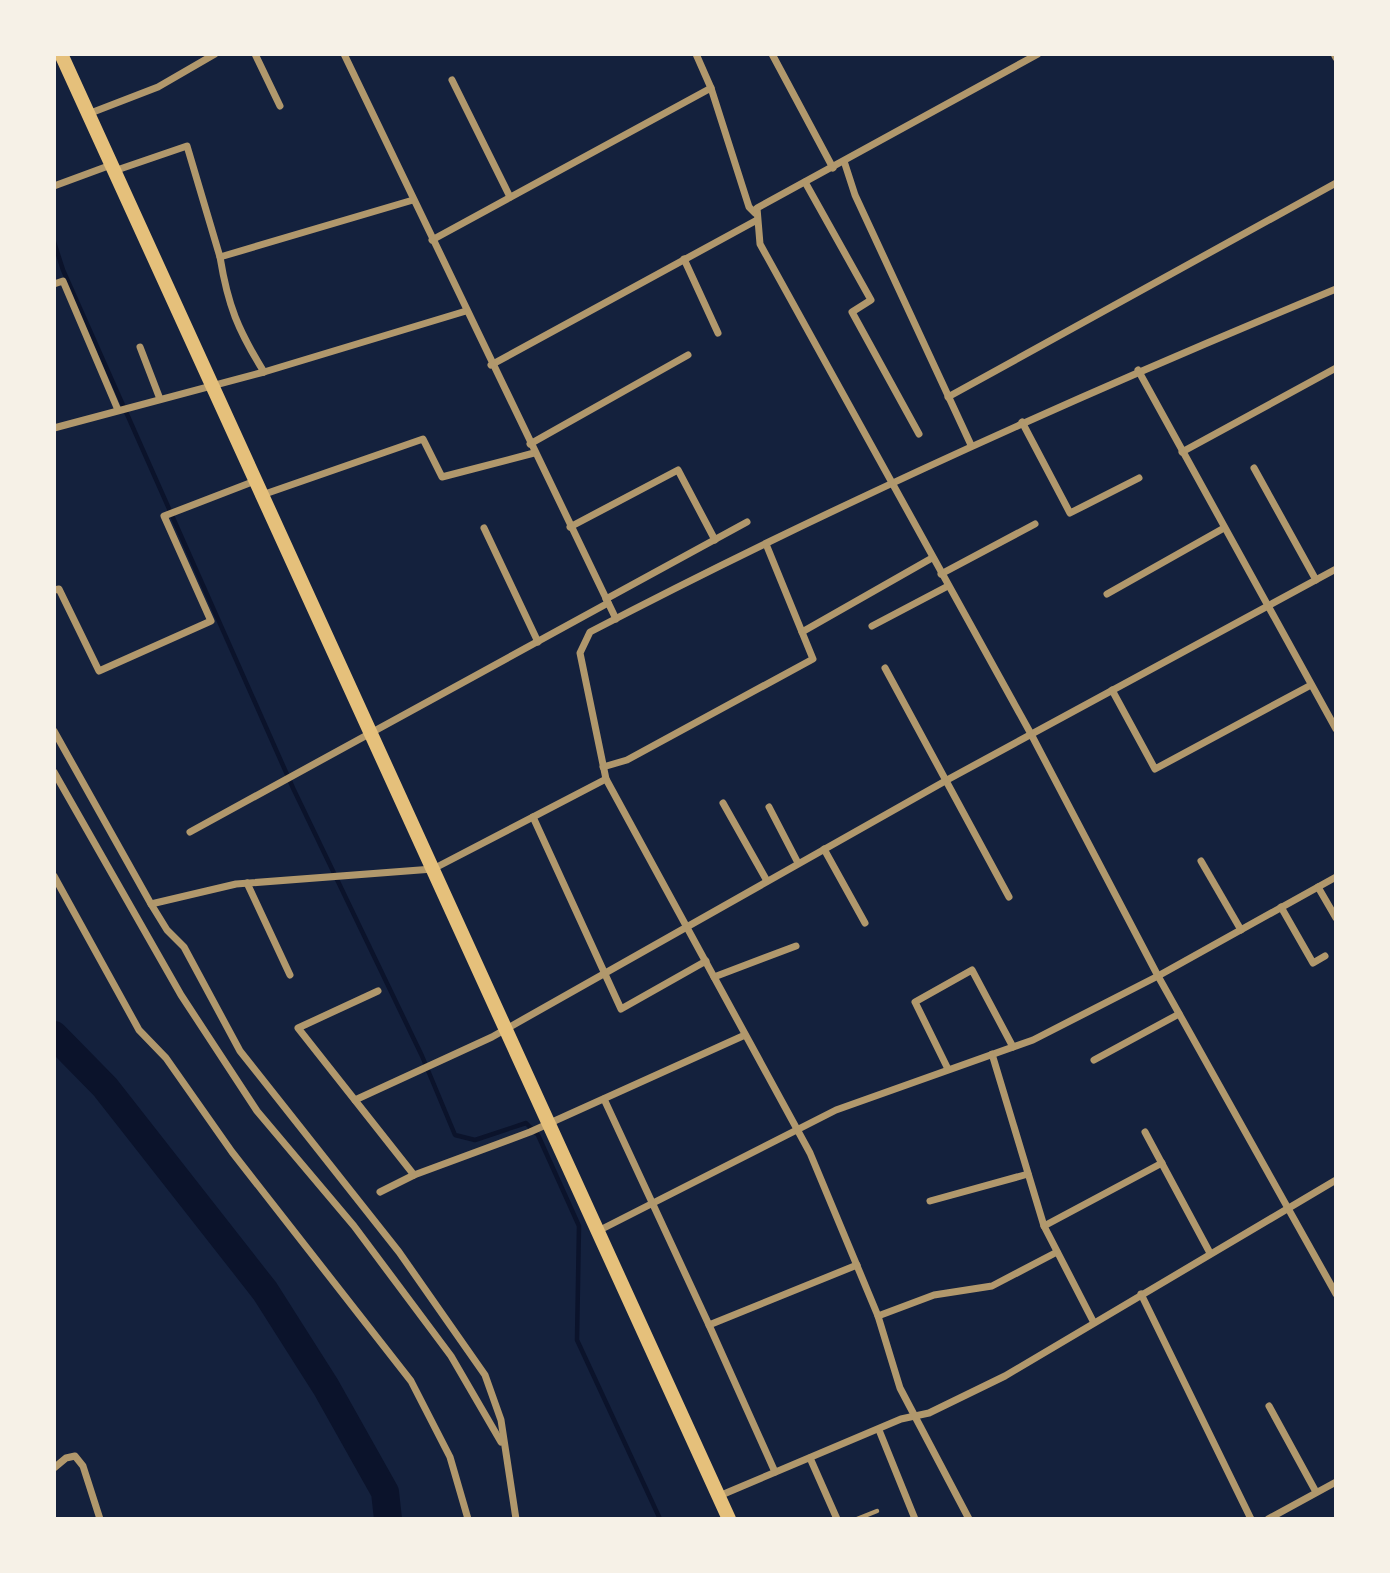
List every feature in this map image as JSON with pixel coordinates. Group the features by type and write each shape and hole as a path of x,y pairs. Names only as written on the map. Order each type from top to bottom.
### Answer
{"main road":[{"path":"61,54 729,1519"}],"street":[{"path":"88,114 158,87 215,54"},
{"path":"255,54 280,106"},
{"path":"344,54 615,619"},
{"path":"696,54 711,88 749,207 756,216"},
{"path":"772,54 833,167"},
{"path":"1038,54 757,208 760,244 1031,734 1158,976 1336,1294"},
{"path":"452,80 510,197"},
{"path":"432,240 711,88"},
{"path":"54,186 187,146 220,257 225,289 238,330 264,372"},
{"path":"844,161 855,195 971,445"},
{"path":"805,182 870,300 852,312 919,433"},
{"path":"948,397 1336,183"},
{"path":"220,257 413,200"},
{"path":"491,365 684,259 756,216"},
{"path":"684,259 718,333"},
{"path":"54,284 63,281 118,410"},
{"path":"969,1519 900,1388 878,1316 810,1153 606,779 580,653 590,632 890,482 1138,370 1336,289"},
{"path":"54,428 264,372 466,310"},
{"path":"140,347 160,399"},
{"path":"530,444 688,355"},
{"path":"1182,452 1336,368"},
{"path":"1138,370 1336,729"},
{"path":"1022,422 1070,513 1139,478"},
{"path":"54,590 59,589 99,671 211,621 164,516 422,439 442,477 534,453"},
{"path":"1254,468 1316,580"},
{"path":"570,527 678,470 715,540"},
{"path":"190,832 373,734 747,522"},
{"path":"941,574 1035,524"},
{"path":"484,528 538,642"},
{"path":"1107,594 1224,528"},
{"path":"603,767 627,760 813,659 766,544"},
{"path":"802,632 932,558"},
{"path":"355,1100 492,1037 603,971 947,780 1336,569"},
{"path":"872,626 948,586"},
{"path":"885,668 1009,897"},
{"path":"1112,690 1155,769 1311,685"},
{"path":"54,731 167,930 184,947 240,1051 399,1252 485,1375 501,1420 516,1519"},
{"path":"54,772 181,995 257,1111 354,1226 451,1356 503,1446"},
{"path":"152,904 247,883 433,869 606,779"},
{"path":"723,803 767,881"},
{"path":"769,807 798,863"},
{"path":"533,817 621,1009 706,961"},
{"path":"824,849 865,923"},
{"path":"1201,861 1241,930"},
{"path":"54,876 139,1030 166,1058 232,1152 411,1381 450,1457 468,1519"},
{"path":"598,1231 797,1128 948,1069 1033,1040 1158,976 1336,877"},
{"path":"247,883 290,975"},
{"path":"1318,887 1336,918"},
{"path":"1281,907 1313,963 1325,956"},
{"path":"714,977 796,946"},
{"path":"948,1069 915,1002 972,970 1013,1047"},
{"path":"378,991 298,1028 414,1175"},
{"path":"1094,1060 1179,1014"},
{"path":"380,1192 414,1175 549,1124 745,1035"},
{"path":"992,1054 1044,1226 1093,1321"},
{"path":"604,1099 654,1203 775,1472"},
{"path":"1145,1132 1210,1253"},
{"path":"1044,1226 1161,1163"},
{"path":"930,1201 1028,1174"},
{"path":"719,1496 913,1416 929,1413 1005,1376 1093,1321 1336,1180"},
{"path":"878,1316 934,1295 992,1286 1057,1252"},
{"path":"709,1325 857,1265"},
{"path":"1141,1294 1251,1519"},
{"path":"1269,1406 1316,1492"},
{"path":"879,1430 915,1519"},
{"path":"54,1468 66,1458 75,1456 83,1466 100,1519"},
{"path":"810,1458 837,1519"},
{"path":"1268,1519 1336,1482"}],"lane":[{"path":"857,1519 877,1511"}],"waterway":[{"path":"54,242 63,270 293,788 422,1056 455,1135 475,1140 526,1123 538,1135 579,1226 577,1340 660,1519"},
{"path":"54,1035 105,1087 265,1291 326,1387 385,1492 388,1519"}]}
